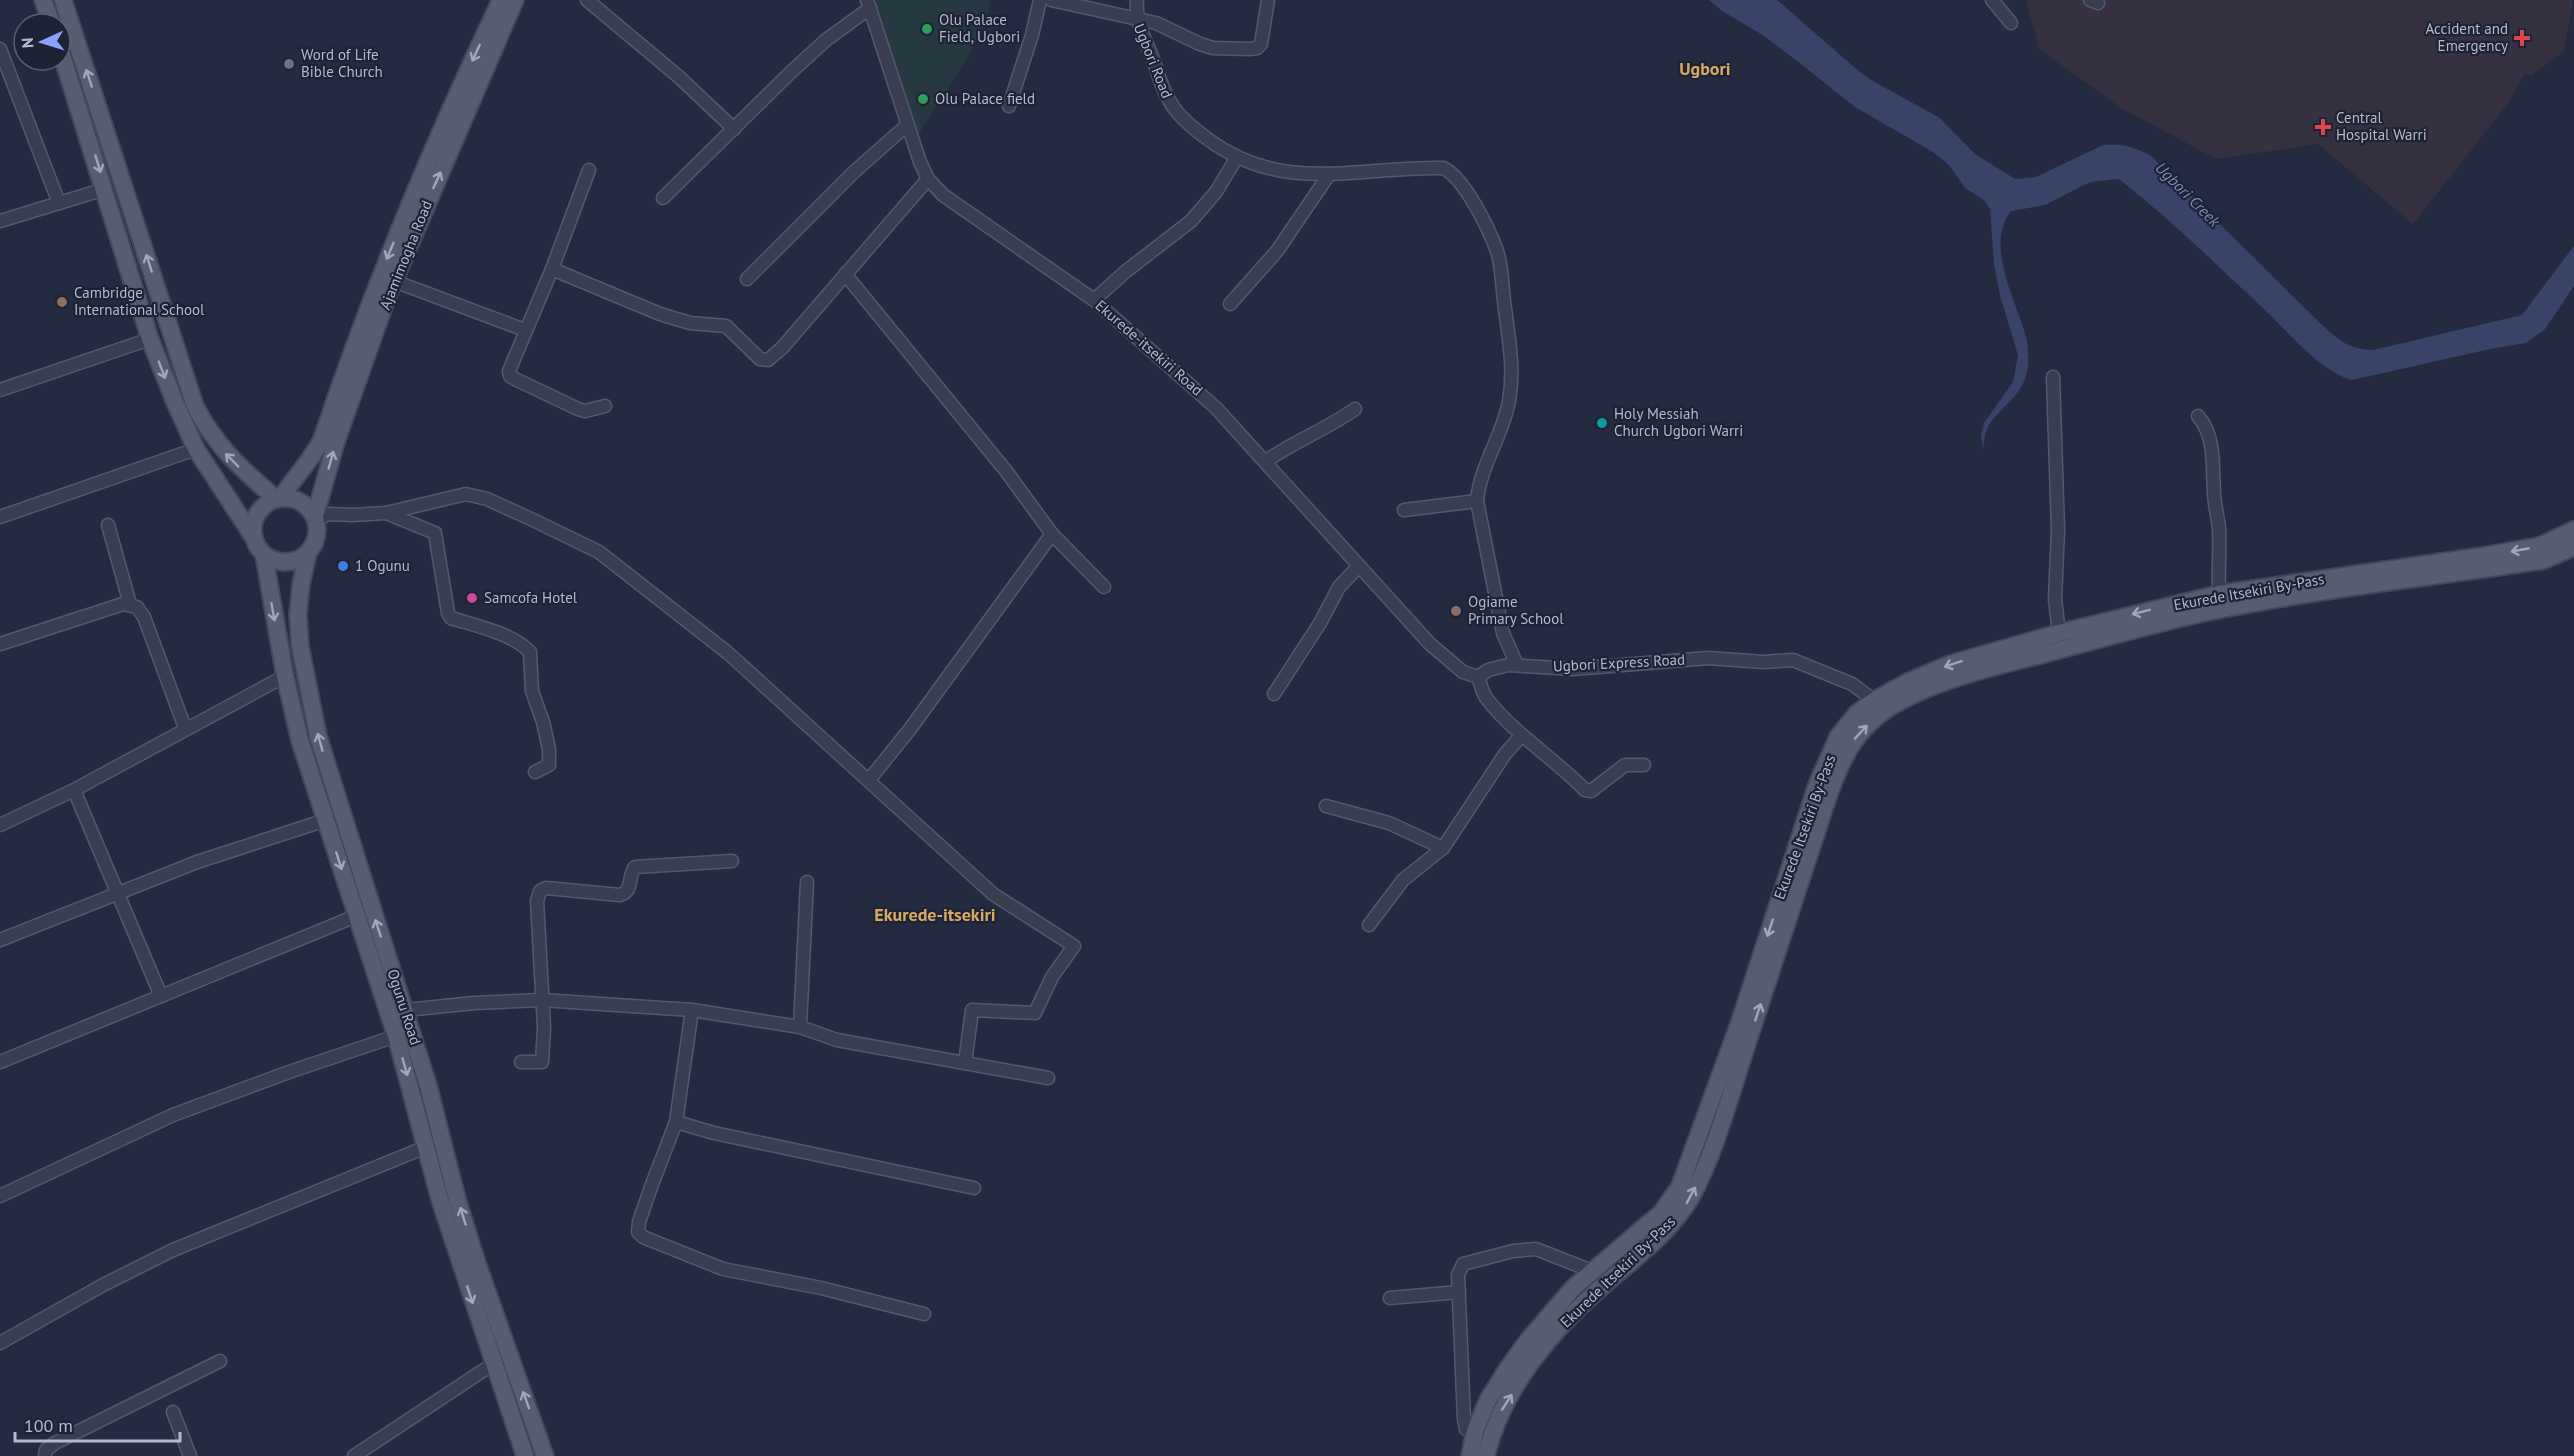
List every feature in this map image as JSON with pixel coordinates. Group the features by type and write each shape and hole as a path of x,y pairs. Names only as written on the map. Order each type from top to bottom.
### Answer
{"main road":[{"path":"63,0 195,406 220,447 236,464 279,498 302,502 316,519 317,539 308,553 291,562 282,562 264,555 196,449 150,339 67,72"},
{"name":"Ajamimogha Road","path":"279,498 315,454 322,439 375,286 449,111 501,0"},
{"name":"Ajamimogha Road","path":"316,519 336,442 394,281 515,0"},
{"path":"254,538 253,526 257,514 265,504 279,498"},
{"name":"Ekurede Itsekiri By-Pass","path":"1486,1456 1501,1411 1540,1351 1561,1325 1589,1297 1672,1223 1690,1198 1705,1165 1738,1072 1816,832 1846,751 1880,705 1908,682 1950,664 2060,633 2219,594 2539,546 2574,530"},
{"name":"Ekurede Itsekiri By-Pass","path":"1470,1456 1475,1431 1488,1400 1508,1368 1553,1310 1592,1271 1662,1212 1680,1186 1739,1024 1818,782 1838,737 1857,713 1989,668 2140,628 2238,606 2544,560 2574,547"},
{"name":"Ogunu Road","path":"308,553 301,584 298,614 300,646 333,789 406,1010 474,1252 545,1456"},
{"name":"Ogunu Road","path":"264,555 285,676 300,741 396,1036 440,1200 492,1364 525,1456"},
{"path":"372,965 388,958"}],"street":[{"path":"587,0 679,76 734,129"},
{"path":"1009,106 1032,35 1040,0"},
{"path":"1051,0 1136,17 1156,23 1213,48 1250,50 1261,44 1268,0"},
{"path":"1136,17 1137,0"},
{"path":"1992,0 2011,23"},
{"path":"663,198 826,40 868,4"},
{"name":"Ekurede-itsekiri Road","path":"868,4 907,125 928,179 943,195 1094,300 1216,408 1430,644 1463,672 1478,677"},
{"name":"Ugbori Road","path":"1136,17 1149,47 1164,94 1183,120 1237,157 1285,173 1328,176 1443,168 1450,171 1463,187 1497,252 1512,383 1506,414 1478,487 1477,501"},
{"path":"0,49 59,203"},
{"path":"747,279 854,172 907,125"},
{"path":"1094,300 1125,272 1191,221 1216,192 1237,157"},
{"path":"589,170 552,269 509,371 510,376 578,409 585,411 605,406"},
{"path":"1230,304 1277,251 1328,176"},
{"path":"552,269 660,314 690,323 726,326 764,361 772,359 782,348 928,179"},
{"path":"0,221 105,189"},
{"path":"845,274 1006,471 1052,534 1104,587"},
{"path":"394,281 525,330"},
{"path":"0,390 150,339"},
{"path":"2053,377 2058,530 2055,599 2060,633"},
{"path":"1266,461 1303,438 1336,423 1355,409"},
{"path":"2198,416 2210,436 2213,456 2218,526 2219,594"},
{"path":"0,518 196,449"},
{"path":"316,519 332,514 386,513 466,494 487,499 599,552 639,581 728,653 993,894 1074,946 1052,977 1035,1013 972,1010 965,1063"},
{"path":"1404,510 1477,501 1503,633 1517,665"},
{"path":"386,513 435,533 446,605 451,618 525,646 530,652 532,691 549,749 549,765 535,772"},
{"path":"108,525 130,604"},
{"path":"869,780 930,702 1052,534"},
{"path":"1274,694 1320,624 1339,587 1358,567"},
{"path":"0,644 130,604 137,607 144,617 185,728"},
{"name":"Ugbori Express Road","path":"1478,677 1499,666 1517,665 1573,669 1708,658 1762,662 1793,660 1852,684 1880,705"},
{"path":"0,825 74,789 285,676"},
{"path":"1478,677 1485,697 1522,735 1585,790 1591,791 1625,765 1644,765"},
{"path":"1369,925 1403,880 1443,848 1505,754 1522,735"},
{"path":"74,789 161,996"},
{"path":"1326,806 1389,823 1443,848"},
{"path":"0,940 197,862 326,820"},
{"path":"521,1062 543,1062 544,1028 537,901 540,891 546,888 620,895 626,893 629,888 630,873 635,867 732,861"},
{"path":"800,1028 807,882"},
{"path":"0,1062 356,916"},
{"path":"406,1010 474,1003 541,1000 692,1010 800,1028 837,1040 1048,1078"},
{"path":"692,1010 676,1122 639,1222 638,1232 643,1237 723,1269 821,1288 924,1314"},
{"path":"0,1196 173,1115 396,1036"},
{"path":"676,1122 725,1135 974,1188"},
{"path":"0,1343 103,1285 173,1250 426,1147"},
{"path":"1475,1431 1466,1429 1464,1419 1458,1275 1463,1264 1513,1251 1536,1249 1592,1271"},
{"path":"1390,1298 1459,1292"},
{"path":"45,1456 46,1450 55,1443 220,1361"},
{"path":"354,1456 492,1364"},
{"path":"173,1412 190,1456"}],"shaded area":[{"name":"Olu Palace field","path":"870,0 990,0 987,22 965,62 918,135"},
{"name":"Central Hospital Warri","path":"2026,0 2573,0 2564,51 2531,76 2525,73 2509,102 2413,224 2318,144 2216,159 2123,109 2039,49"}],"water":[{"name":"Ugbori Creek","path":"1709,0 1777,0 1871,80 1940,118 1975,154 2015,179 2036,177 2103,145 2128,146 2151,156 2319,322 2337,338 2356,348 2373,350 2522,315 2574,246 2574,286 2545,329 2526,343 2352,380 2328,369 2306,351 2194,244 2119,179 2090,182 2045,205 2011,211 2004,225 2001,240 2002,257 2010,291 2027,340 2027,372 2024,383 1987,429 1983,451 1981,435 1984,423 2013,382 2018,355 2000,295 1994,264 1990,209 1985,201 1965,188 1950,166 1933,152 1855,107 1761,34 1722,11"}],"place":[{"name":"Olu Palace Field, Ugbori","path":"927,29"},
{"name":"Accident and Emergency","path":"2522,38"},
{"name":"Word of Life Bible Church","path":"289,64"},
{"name":"Olu Palace field","path":"923,99"},
{"name":"Central Hospital Warri","path":"2323,127"},
{"name":"Cambridge International School","path":"62,302"},
{"name":"Holy Messiah Church Ugbori Warri","path":"1602,423"},
{"name":"1 Ogunu","path":"343,566"},
{"name":"Samcofa Hotel","path":"472,598"},
{"name":"Ogiame Primary School","path":"1456,611"}],"district":[{"name":"Ugbori","path":"1705,69"},
{"name":"Ekurede-itsekiri","path":"935,915"}]}
